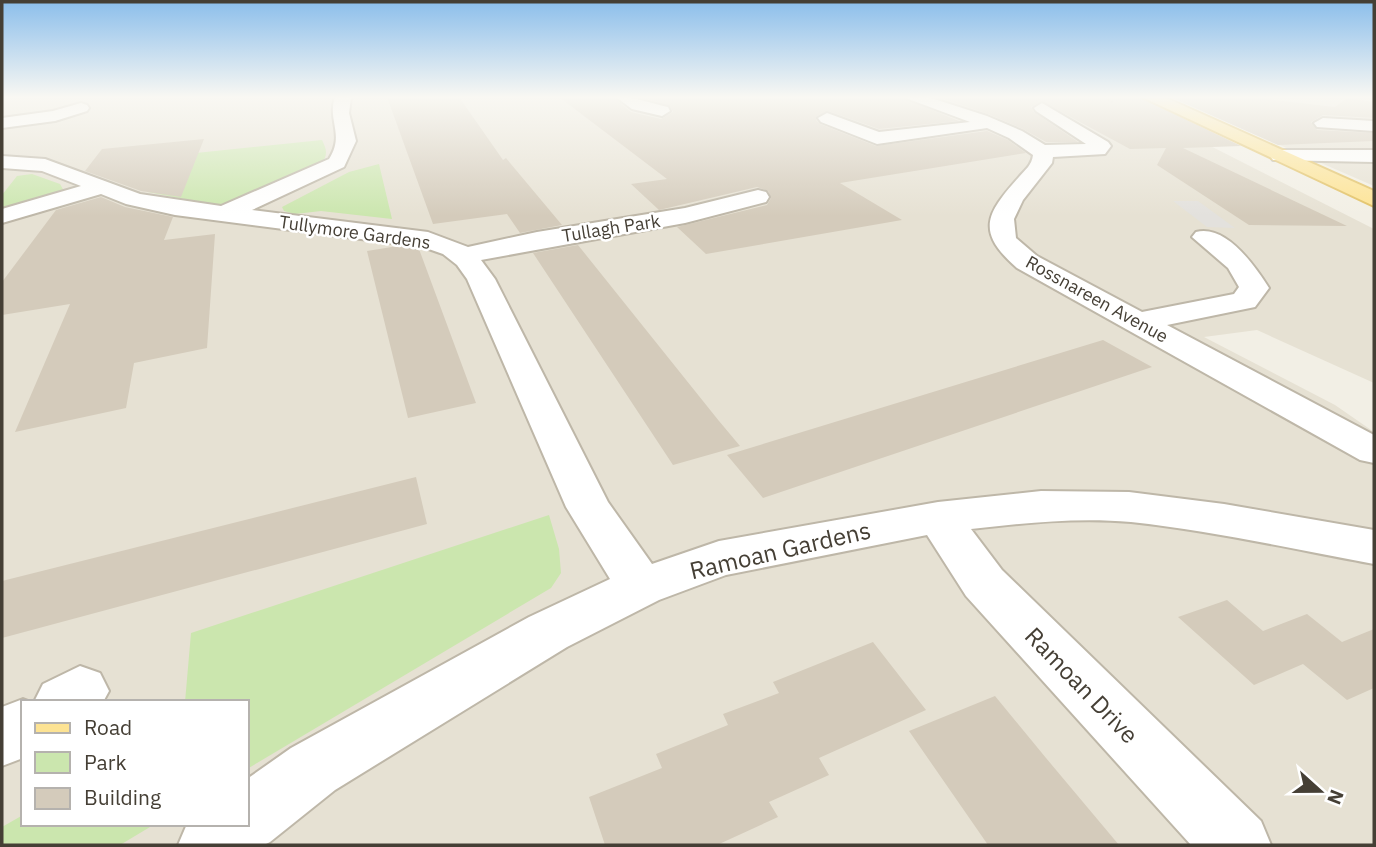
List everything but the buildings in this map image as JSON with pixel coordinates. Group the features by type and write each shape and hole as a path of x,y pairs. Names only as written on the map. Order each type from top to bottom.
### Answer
{"main road":[{"path":"1237,137 1374,199"}],"street":[{"path":"225,214 337,163 346,150 348,137"},
{"path":"1017,137 1033,143 1044,137"},
{"path":"1037,139 1098,150 1101,146 1087,137"},
{"name":"Rossnareen Avenue","path":"1037,139 1043,153 1042,163 1005,209 999,225 1004,241 1027,262 1374,451"},
{"path":"1280,156 1374,156"},
{"name":"Tullymore Gardens","path":"2,162 45,164 144,201 225,214 388,233 428,240 452,248 463,256 481,279 588,507 641,587"},
{"path":"2,216 102,187"},
{"name":"Tullagh Park","path":"463,256 507,244 713,212 758,197"},
{"path":"1137,322 1244,301 1254,288 1239,263 1205,237"},
{"name":"Ramoan Gardens","path":"248,818 313,769 548,632 641,587 719,559 938,517 1041,506 1129,507 1224,520 1374,547"},
{"name":"Ramoan Drive","path":"938,517 984,583 1237,845"},
{"path":"2,738 21,727"},
{"path":"212,845 237,826"}],"shaded area":[{"path":"2,137 1192,137 1374,229 1374,383 1257,330 1204,337 1335,405 1374,432 1374,845 2,845"},
{"path":"1260,137 1374,137 1374,186"},
{"path":"1173,201 1198,201 1235,228 1207,227"}],"green space":[{"path":"322,140 326,152 321,164 232,202 215,205 148,192 109,162"},
{"path":"379,164 392,219 321,211 295,214 284,211 282,207 349,172"},
{"path":"32,174 60,184 64,191 2,209 2,195 17,176"},
{"path":"549,515 559,549 561,573 551,588 248,768 248,700 185,700 191,633"},
{"path":"21,816 21,826 152,826 120,845 2,845 2,827"}]}
